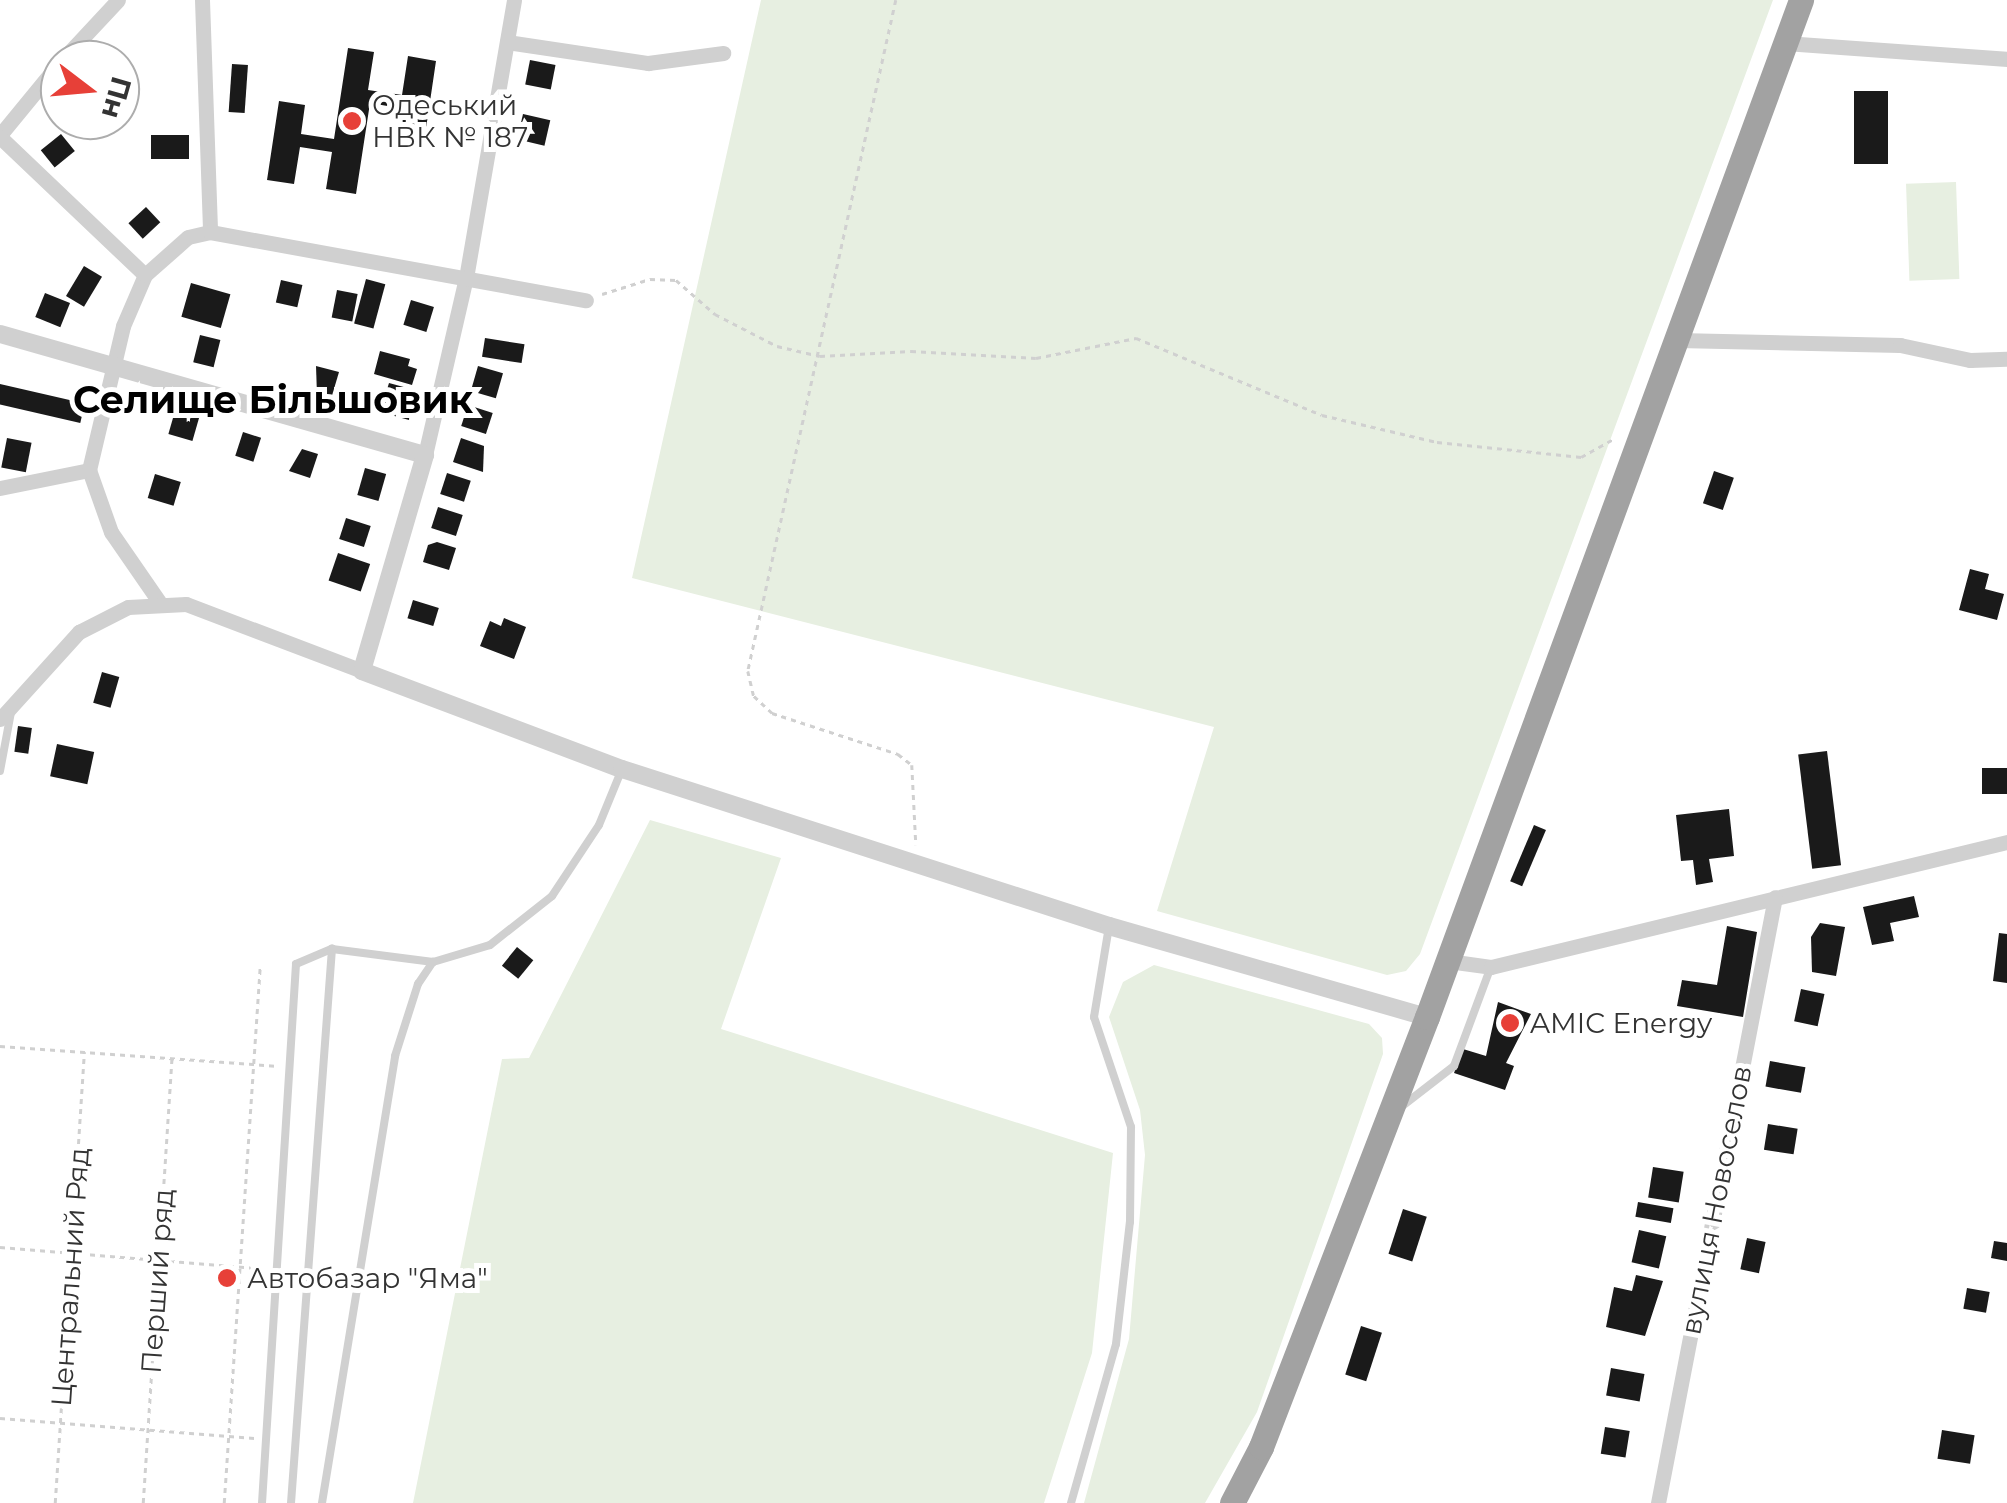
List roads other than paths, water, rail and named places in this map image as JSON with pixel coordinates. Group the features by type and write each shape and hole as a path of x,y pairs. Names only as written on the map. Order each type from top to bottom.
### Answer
{"highway":[{"path":"1232,1503 1261,1447 1448,961 1801,0"}],"street":[{"path":"202,0 210,232"},
{"path":"362,670 424,455 466,278 514,0"},
{"path":"79,40 112,2"},
{"path":"507,42 648,64 723,53"},
{"path":"1786,42 2007,60"},
{"path":"40,87 0,136 145,275"},
{"path":"160,603 110,532 89,470 113,362 145,275 188,236 210,232 586,300"},
{"path":"0,334 113,362 424,455"},
{"path":"1677,340 1900,346 1970,360 2007,359"},
{"path":"0,488 89,470"},
{"path":"0,719 79,632 128,607 160,603 218,613 622,769 1109,926 1427,1016"},
{"path":"1448,961 1491,966 2007,842"},
{"name":"вулиця Новоселов","path":"1658,1503 1775,897"}],"lane":[{"path":"0,771 13,703"},
{"path":"262,1503 296,964 332,950 432,962 490,945 552,896 599,825 622,769"},
{"path":"1071,1503 1116,1344 1130,1222 1131,1127 1094,1017 1109,926"},
{"path":"291,1503 332,950"},
{"path":"322,1503 395,1056 418,984 432,962"},
{"path":"1389,1116 1454,1066 1491,966"}],"place":[{"name":"Одеський НВК № 187","path":"352,121"},
{"name":"AMIC Energy","path":"1510,1023"},
{"name":"Автобазар \"Яма\"","path":"227,1278"}],"district":[{"name":"Селище Більшовик","path":"273,400"}]}
